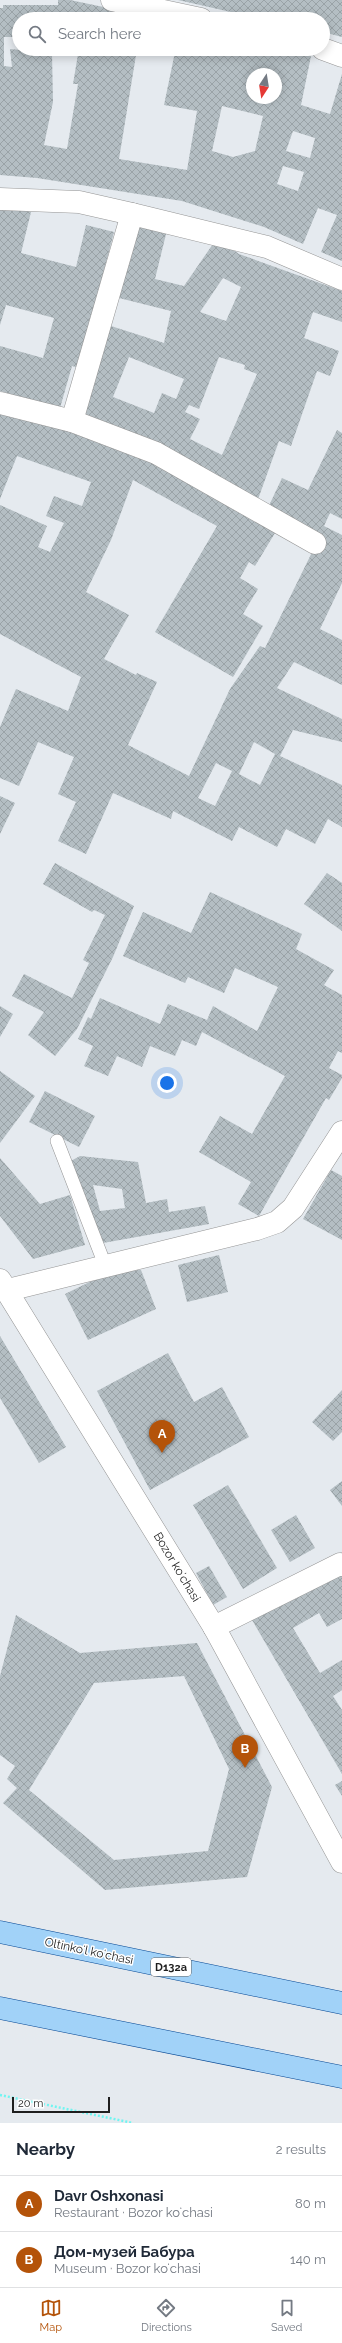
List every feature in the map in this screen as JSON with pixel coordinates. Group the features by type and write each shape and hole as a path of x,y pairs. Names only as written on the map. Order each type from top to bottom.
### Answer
{"main road":[{"name":"Oltinkoʻl koʻchasi","path":"0,1932 342,2003"},
{"path":"0,2008 342,2077"}],"street":[{"path":"112,0 168,12"},
{"path":"330,52 342,56"},
{"path":"0,199 79,202 132,214 267,247 342,279"},
{"path":"72,421 132,214"},
{"path":"0,403 72,421 156,454 315,543"},
{"path":"4,1285 104,1266 257,1229 277,1222 293,1208 342,1132"},
{"name":"Bozor koʻchasi","path":"4,1285 214,1628 342,1862"},
{"path":"214,1628 326,1570 340,1564 342,1565"}],"lane":[{"path":"57,1141 104,1266"}],"path":[{"path":"0,2096 133,2123"}],"building":[{"path":"58,0 70,0 127,12 12,12 12,37 4,37 4,66 12,67 10,49 12,49 12,56 52,56 53,102 44,145 67,149 78,84 73,84 78,56 136,56 119,159 187,170 197,111 164,105 174,56 311,56 301,105 330,114 342,74 342,261 321,252 337,215 318,208 303,244 264,227 182,201 37,178 0,175 0,8 3,8 3,5 58,5","holes":["222,106 263,116 255,151 233,157 212,151","293,131 315,138 310,158 286,151","283,166 304,172 298,191 277,184"]},
{"path":"178,0 342,0 342,37 330,34 330,12 231,12"},
{"path":"0,205 31,212 21,253 76,267 86,225 114,232 79,368 72,366 60,408 0,391 0,346 43,358 54,318 6,305 0,325"},
{"path":"139,219 168,226 155,279 184,286 217,238 239,254 342,291 342,322 313,312 304,338 339,351 330,376 317,371 291,446 279,441 257,502 81,419 111,326 164,343 171,311 119,298","holes":["223,278 241,287 226,321 200,312","129,357 184,379 176,399 162,393 154,413 113,397","219,357 245,365 244,369 257,374 222,455 190,439 200,419 185,412 189,405 199,409"]},
{"path":"0,410 142,454 275,533 255,566 249,562 240,578 258,589 243,614 263,626 233,677 155,632 217,526 133,480 111,540 86,592 129,615 104,659 136,675 137,673 157,682 128,745 189,776 230,689 260,646 265,648 319,538 266,512 282,478 308,490 337,430 342,433 342,519 330,513 324,526 342,535 342,583 320,629 342,640 342,685 294,662 277,688 342,719 342,742 293,730 280,756 342,785 342,827 328,819 315,844 286,829 277,847 239,827 232,841 173,811 171,819 113,793 86,854 58,841 76,802 58,794 74,757 38,742 19,786 0,778 0,727 16,689 68,711 81,677 0,634 0,505 47,526 38,547 50,552 64,523 46,516 54,496 82,506 91,482 17,456 0,499","holes":["254,742 275,754 260,785 239,774","216,763 232,771 215,806 198,798"]},
{"path":"0,796 15,803 0,834"},
{"path":"55,863 134,906 113,957 77,1029 55,1056 28,1035 44,1012 12,996 24,974 72,998 89,963 83,960 105,915 94,910 92,912 43,884"},
{"path":"327,873 342,883 342,931 304,904"},
{"path":"210,892 302,934 296,949 334,970 324,985 342,995 342,1053 338,1051 329,1068 342,1075 342,1078 329,1100 326,1098 259,1216 238,1204 251,1182 199,1152 220,1116 252,1134 285,1076 202,1032 196,1046 182,1040 175,1056 150,1046 142,1067 117,1056 108,1076 84,1066 93,1046 78,1039 88,1017 91,1019 100,998 160,1024 168,1004 207,1020 213,1006 257,1031 278,987 235,968 224,993 188,977 185,983 123,956 143,912 191,933"},
{"path":"0,1006 13,1014 0,1037"},
{"path":"0,1071 35,1096 0,1143"},
{"path":"45,1091 95,1116 79,1147 29,1122"},
{"path":"80,1156 138,1162 146,1203 167,1199 169,1212 205,1206 209,1224 92,1245 67,1163","holes":["93,1185 122,1189 125,1208 100,1211"]},
{"path":"0,1158 40,1204 70,1195 85,1245 33,1259 0,1216"},
{"path":"331,1170 342,1176 342,1240 303,1219"},
{"path":"219,1255 228,1292 187,1302 178,1265"},
{"path":"141,1270 156,1309 88,1340 65,1294 112,1271"},
{"path":"0,1336 66,1447 39,1463 0,1398"},
{"path":"168,1353 194,1402 222,1387 249,1437 150,1490 97,1391"},
{"path":"342,1390 342,1432 333,1441 312,1422"},
{"path":"342,1481 342,1506 330,1490"},
{"path":"228,1485 277,1568 243,1589 193,1505"},
{"path":"296,1515 315,1548 290,1562 271,1530"},
{"path":"209,1566 227,1597 213,1605 196,1573"},
{"path":"342,1575 342,1619 327,1627 319,1613 293,1628 320,1673 342,1660 342,1690 333,1696 342,1710 342,1774 252,1620"},
{"path":"16,1615 80,1653 197,1643 272,1787 247,1877 105,1890 3,1803 17,1788 7,1779 15,1766 0,1755 0,1676","holes":["184,1676 229,1769 208,1851 114,1860 29,1790 94,1683"]},
{"path":"342,1781 342,1796 335,1785"}],"place":[{"name":"Davr Oshxonasi","path":"162,1453"},
{"name":"Дом-музей Бабура","path":"245,1768"}]}
